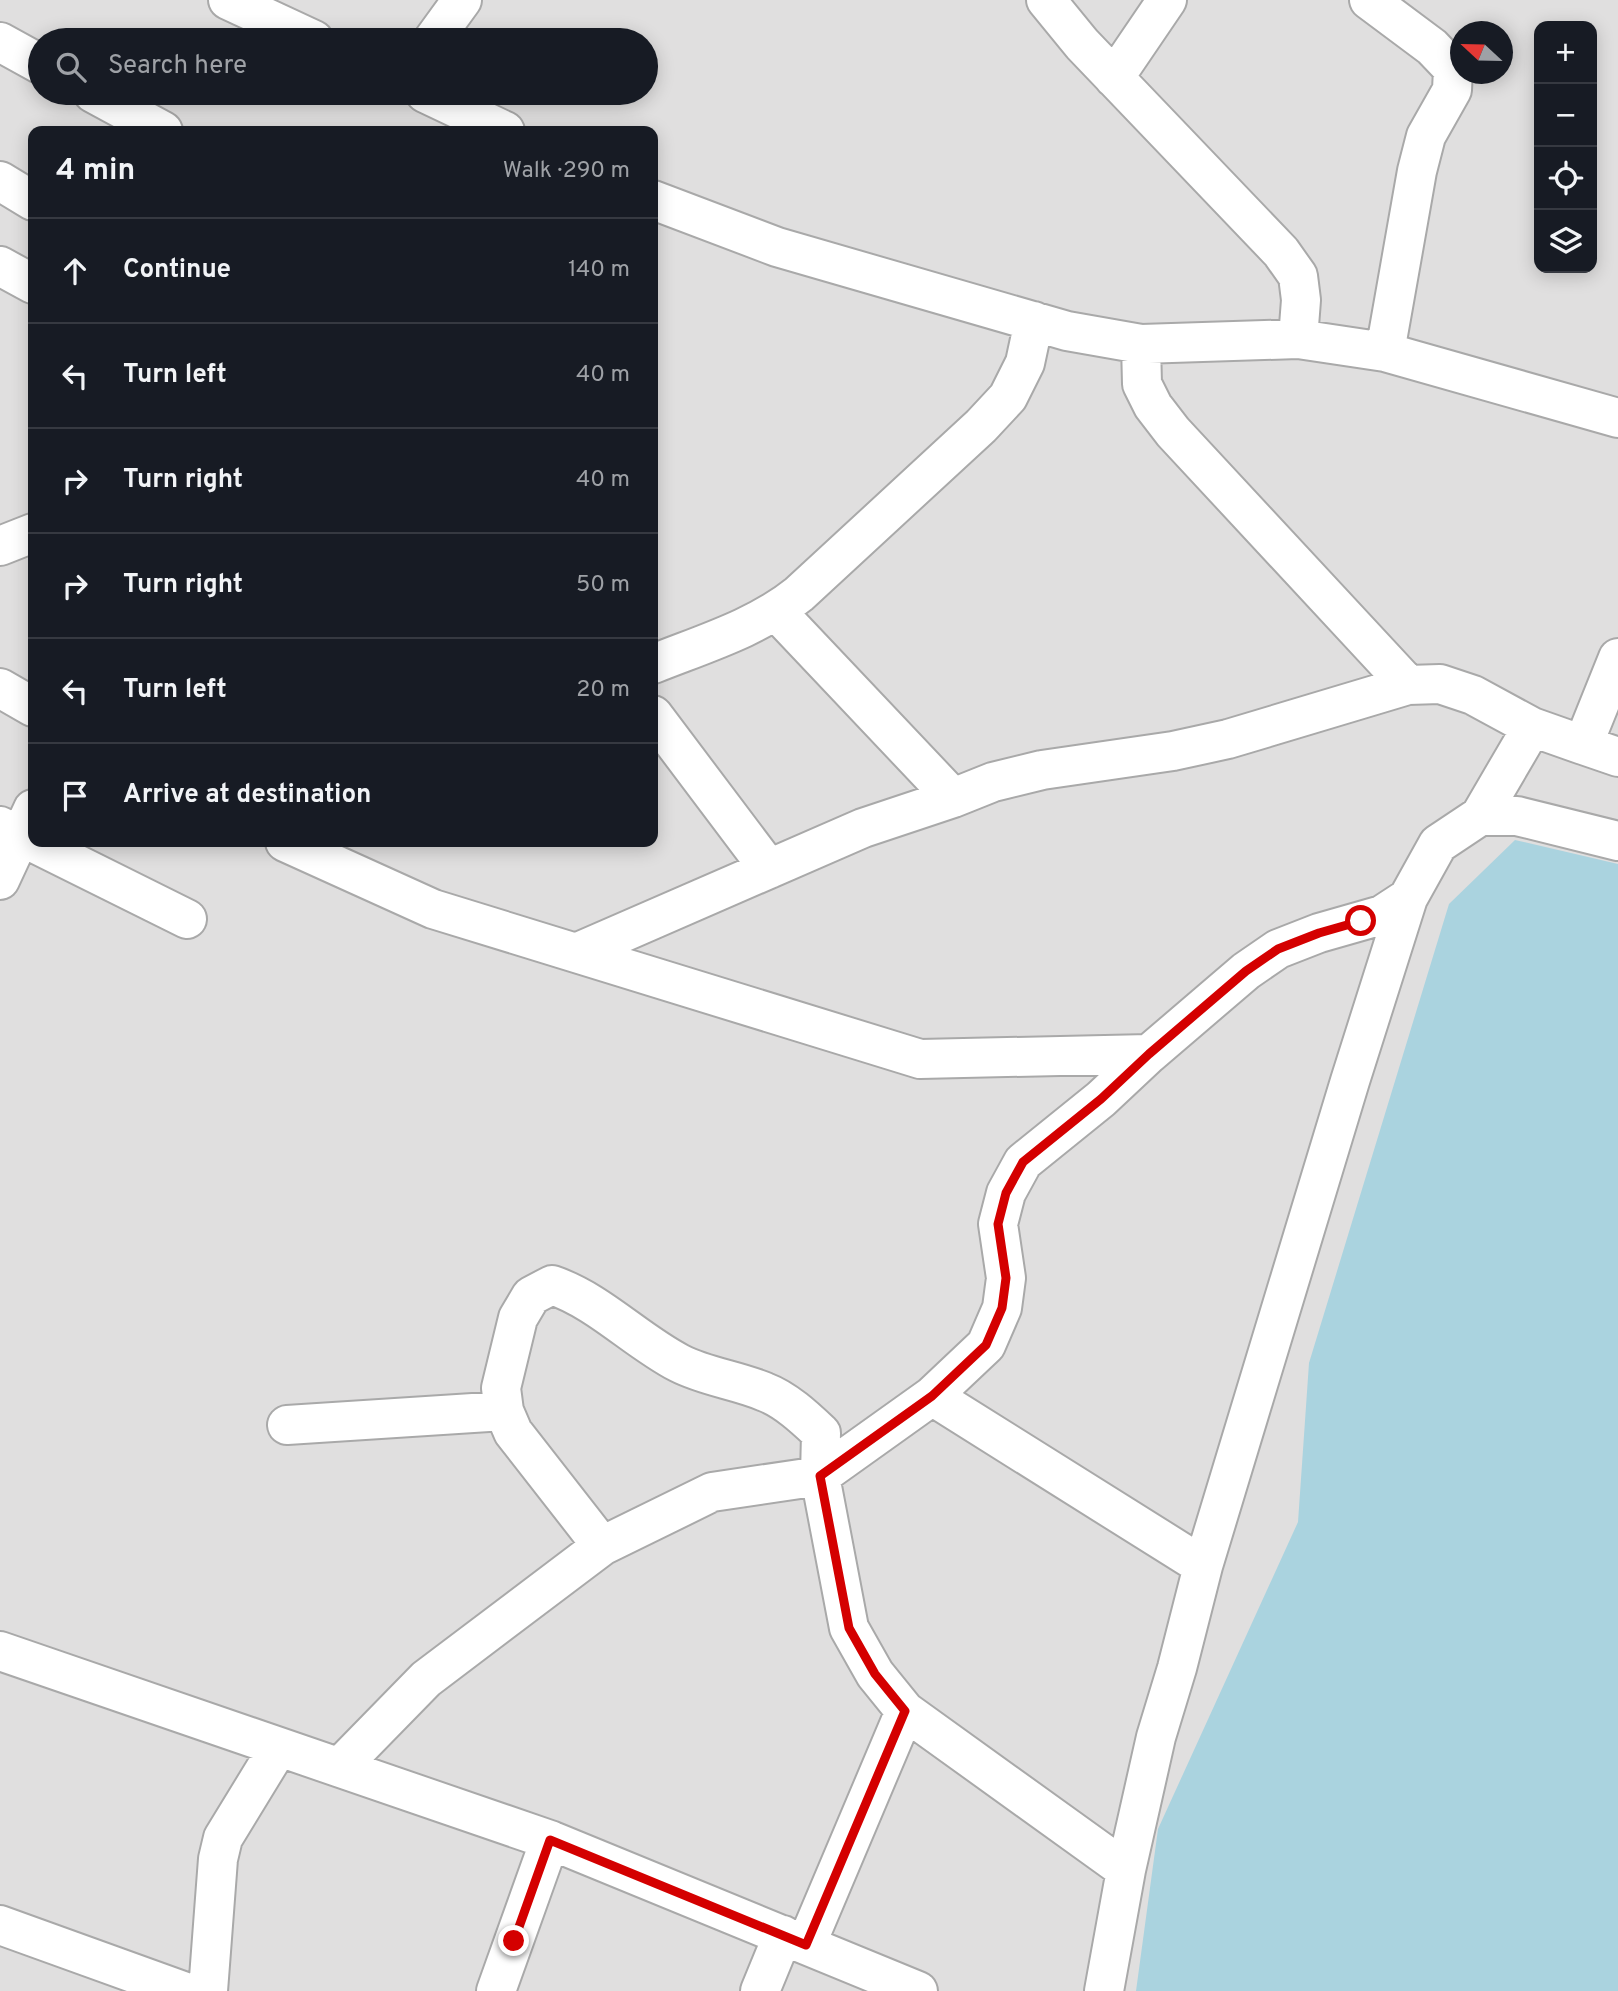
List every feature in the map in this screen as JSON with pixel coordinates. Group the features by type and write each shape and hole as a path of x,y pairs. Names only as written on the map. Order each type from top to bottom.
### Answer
{"street":[{"path":"228,0 288,28"},
{"path":"442,28 462,0"},
{"path":"1046,0 1082,44 1281,251 1298,276 1301,300 1298,339"},
{"path":"1114,78 1167,0"},
{"path":"1369,0 1432,47 1453,69 1452,90 1426,135 1417,171 1385,352"},
{"path":"0,42 28,57"},
{"path":"115,105 154,126"},
{"path":"450,105 494,126"},
{"path":"0,181 28,198"},
{"path":"658,202 777,247 1067,331 1141,344 1298,339 1385,352 1618,418"},
{"path":"0,266 28,281"},
{"path":"658,662 777,612 981,426 1007,397 1026,363 1034,321"},
{"path":"1141,344 1142,384 1153,406 1173,432 1409,685"},
{"path":"0,546 28,535"},
{"path":"777,612 953,798"},
{"path":"576,953 863,828 993,782 1042,770 1173,751 1228,739 1409,685 1440,684 1473,695 1532,727 1601,751 1618,658"},
{"path":"0,688 28,704"},
{"path":"658,722 769,869"},
{"path":"1104,1991 1126,1870 1156,1737 1203,1566 1408,898 1438,845 1480,816 1532,727"},
{"path":"1480,816 1517,816 1618,841"},
{"path":"0,880 18,823"},
{"path":"60,847 187,919"},
{"path":"296,847 433,909 920,1059 1149,1054"},
{"path":"340,1767 426,1679 602,1546 712,1492 820,1476 932,1396 986,1345 1002,1308 1006,1278 998,1224 1006,1193 1023,1162 1101,1099 1246,971 1278,949 1319,933 1382,915 1408,898"},
{"path":"602,1546 513,1432 504,1410 501,1388 518,1318 531,1296 552,1284 572,1292 680,1363 704,1374 767,1392 803,1416 821,1433 820,1476 849,1628 875,1674 905,1711 1126,1870"},
{"path":"932,1396 1203,1566"},
{"path":"287,1425 504,1410"},
{"path":"0,1651 550,1840 918,1991"},
{"path":"760,1991 794,1940 905,1711"},
{"path":"208,1991 218,1859 223,1838 278,1748"},
{"path":"496,1991 550,1840"},
{"path":"0,1925 183,1991"}],"shaded area":[{"path":"0,0 1618,0 1618,1991 0,1991"}],"water":[{"path":"1515,840 1618,864 1618,1991 1136,1991 1158,1829 1298,1522 1309,1363 1449,904"}],"route":[{"path":"514,1941 550,1840 806,1945 905,1711 875,1674 849,1628 820,1476 932,1396 986,1345 1002,1308 1006,1278 998,1224 1006,1193 1023,1162 1101,1099 1246,971 1278,949 1361,921"}]}
